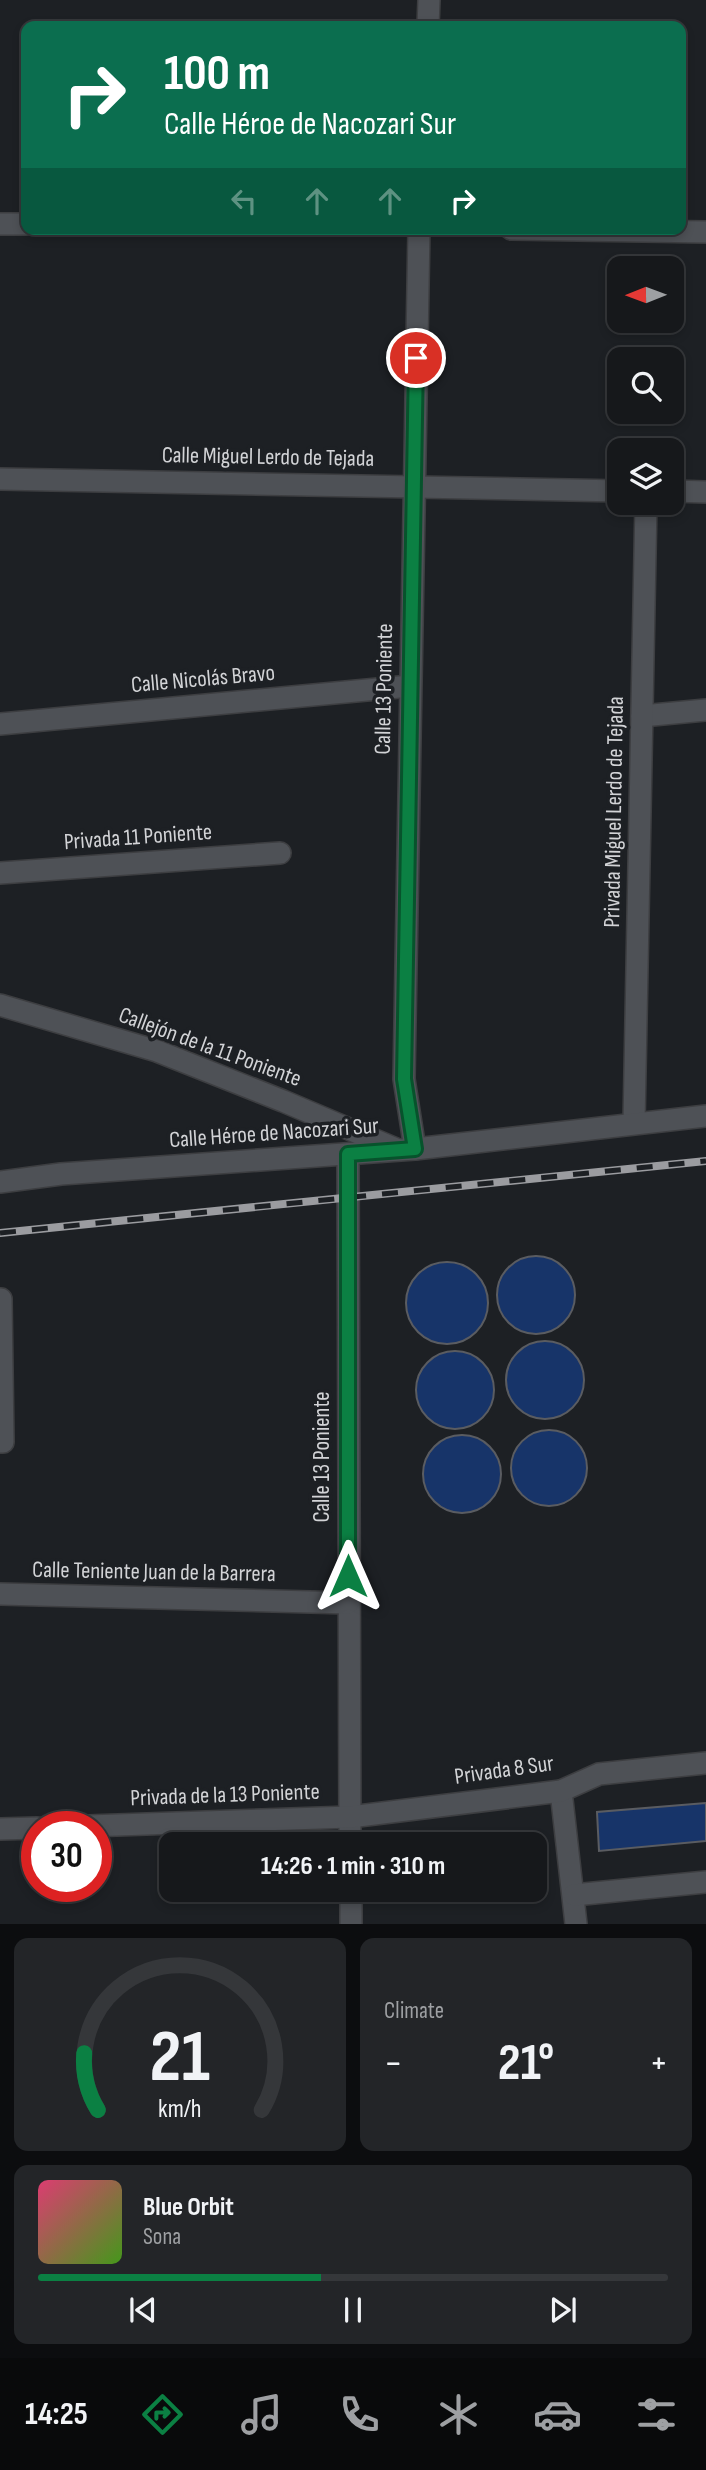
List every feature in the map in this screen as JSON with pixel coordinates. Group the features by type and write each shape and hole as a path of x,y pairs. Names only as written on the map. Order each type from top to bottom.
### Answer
{"street":[{"path":"428,21 429,0"},
{"path":"0,224 21,224"},
{"path":"686,232 706,232"},
{"name":"Calle 13 Poniente","path":"407,1150 404,1079 419,235"},
{"name":"Calle Miguel Lerdo de Tejada","path":"0,479 607,491"},
{"path":"684,492 706,492"},
{"name":"Privada Miguel Lerdo de Tejada","path":"634,1123 646,515"},
{"name":"Calle Nicolás Bravo","path":"0,724 410,686"},
{"path":"642,716 706,710"},
{"name":"Privada 11 Poniente","path":"0,873 280,853"},
{"name":"Callejón de la 11 Poniente","path":"0,1005 156,1051 407,1150"},
{"name":"Calle Héroe de Nacozari Sur","path":"0,1182 61,1174 407,1150 706,1116"},
{"name":"Calle 13 Poniente","path":"348,1154 350,1832"},
{"path":"0,1441 3,1441 1,1299"},
{"name":"Calle Teniente Juan de la Barrera","path":"0,1594 348,1602"},
{"name":"Privada 8 Sur","path":"349,1817 561,1791 599,1774 706,1763"},
{"path":"561,1791 576,1924"},
{"name":"Privada de la 13 Poniente","path":"112,1825 349,1817"},
{"path":"0,1829 21,1828"},
{"path":"574,1895 706,1882"},
{"path":"351,1902 351,1924"}],"building":[{"path":"528,1256 544,1256 558,1262 569,1273 575,1287 575,1303 569,1317 558,1328 544,1334 528,1334 514,1328 503,1317 497,1303 497,1287 503,1273 514,1262"},
{"path":"447,1262 463,1265 476,1274 485,1287 488,1303 485,1319 476,1332 463,1341 447,1344 431,1341 418,1332 409,1319 406,1303 409,1287 418,1274 431,1265"},
{"path":"545,1341 560,1344 577,1358 584,1380 581,1395 567,1412 545,1419 530,1416 513,1402 506,1380 509,1365 523,1348"},
{"path":"455,1351 470,1354 483,1362 491,1375 494,1390 491,1405 483,1418 470,1426 455,1429 440,1426 427,1418 419,1405 416,1390 419,1375 427,1362 440,1354"},
{"path":"549,1430 563,1433 576,1441 584,1454 587,1468 584,1482 576,1495 563,1503 549,1506 535,1503 522,1495 514,1482 511,1468 514,1454 522,1441 535,1433"},
{"path":"462,1435 477,1438 490,1446 498,1459 501,1474 498,1489 490,1502 477,1510 462,1513 447,1510 434,1502 426,1489 423,1474 426,1459 434,1446 447,1438"},
{"path":"706,1803 706,1841 599,1851 597,1812"}],"railway":[{"path":"0,1233 706,1161"}],"route":[{"path":"348,1576 348,1154 415,1149 404,1079 416,358"}]}
